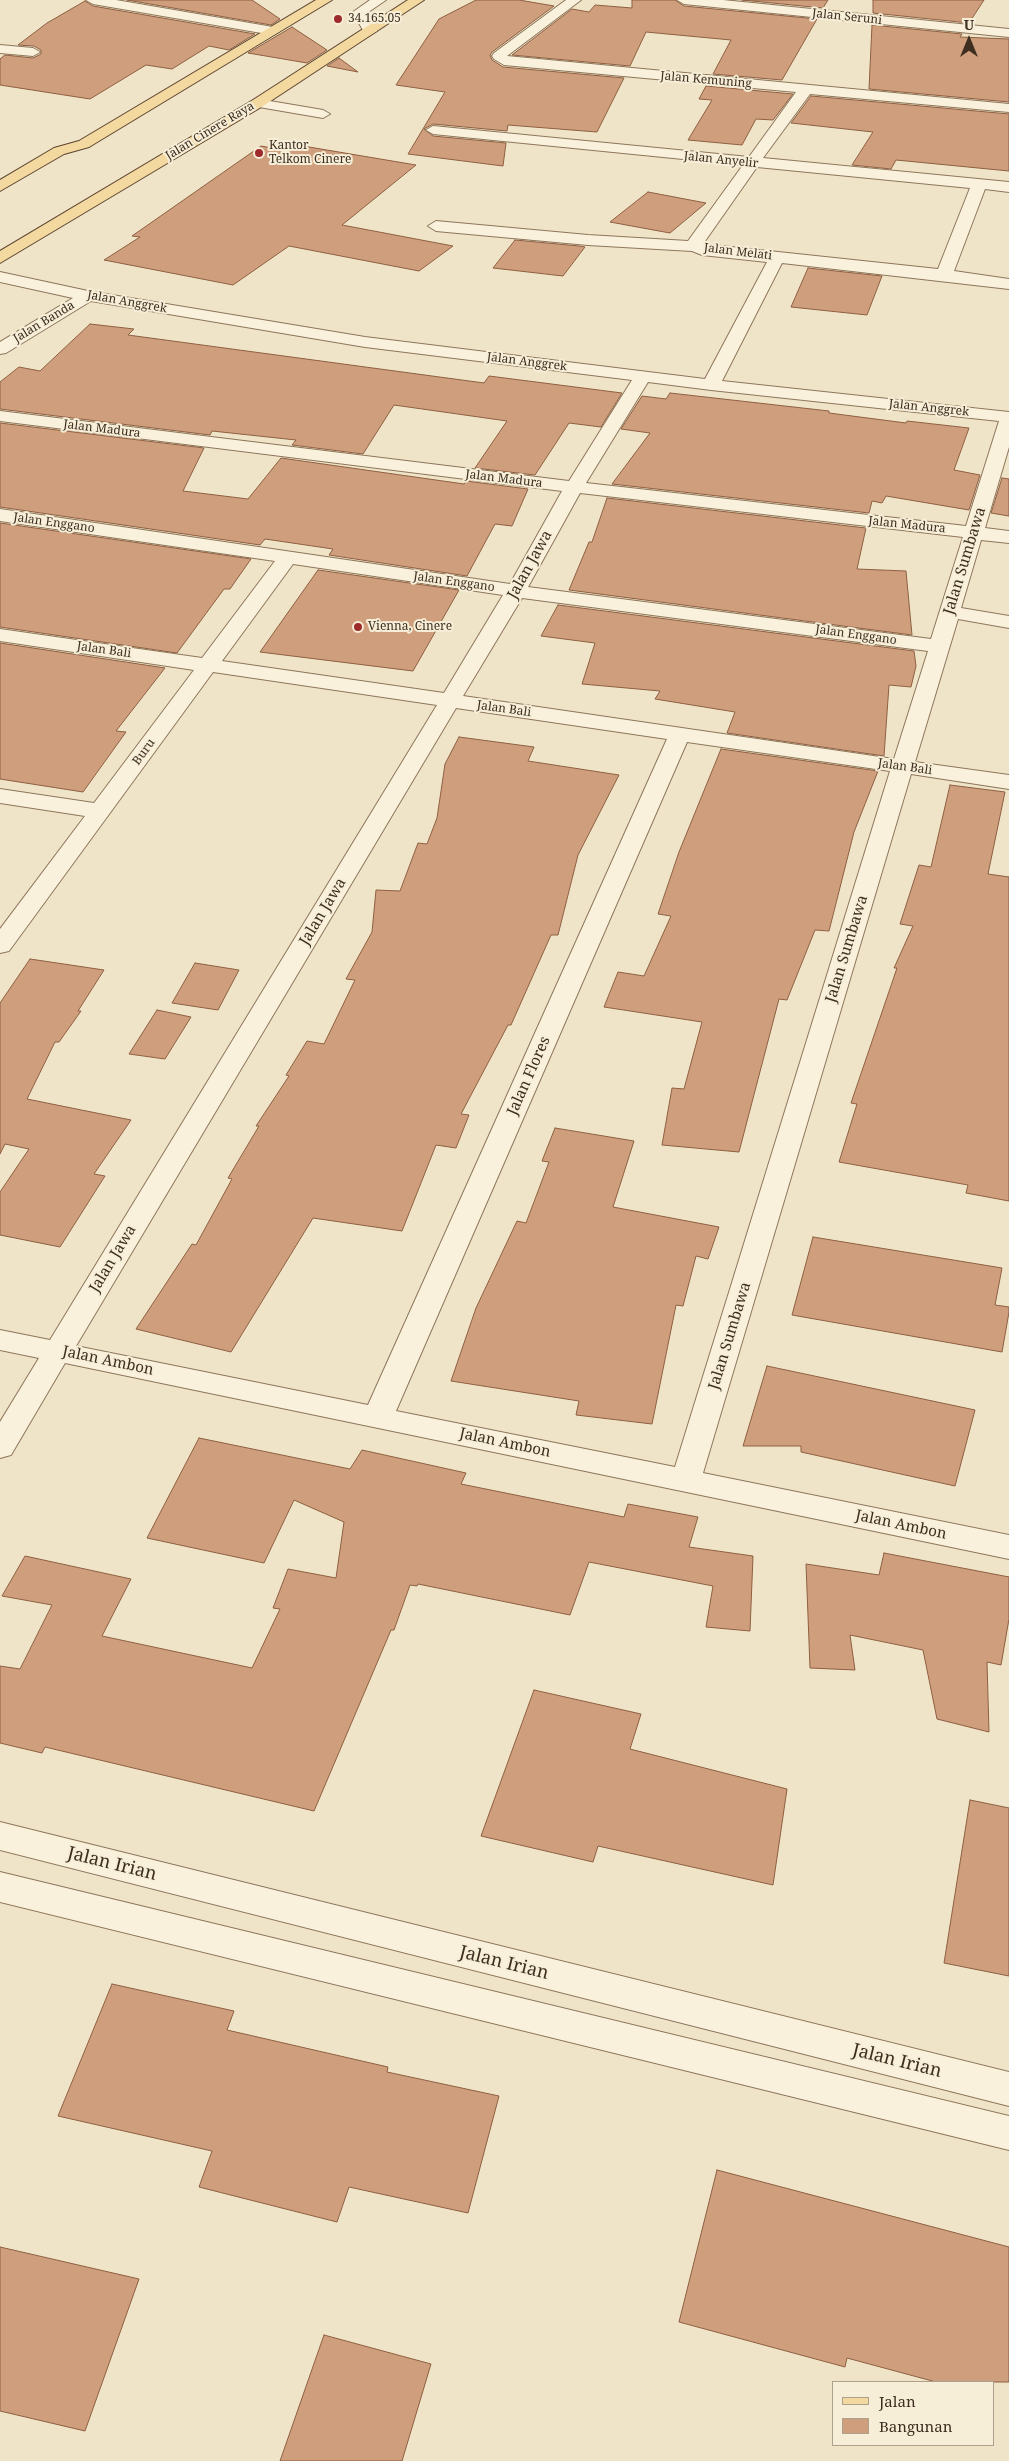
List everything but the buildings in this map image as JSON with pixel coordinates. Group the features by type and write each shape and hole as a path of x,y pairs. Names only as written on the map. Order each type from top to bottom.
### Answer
{"main road":[{"path":"267,30 310,0"},
{"path":"0,186 60,151 68,142 267,30 325,0"},
{"name":"Jalan Cinere Raya","path":"0,258 258,103 417,0"}],"street":[{"path":"93,0 267,30"},
{"path":"370,31 360,12 379,0"},
{"name":"Jalan Kemuning","path":"574,0 499,56 504,61 1009,108"},
{"name":"Jalan Seruni","path":"684,0 1009,33"},
{"path":"0,49 34,52"},
{"name":"Jalan Melati","path":"806,89 754,164 695,242 696,246 702,250 944,275 1009,284"},
{"path":"258,103 323,114"},
{"name":"Jalan Anyelir","path":"433,130 754,164 1009,187"},
{"path":"944,275 979,185"},
{"path":"436,226 597,240 696,246"},
{"path":"711,384 777,257"},
{"name":"Jalan Anggrek","path":"0,268 48,286"},
{"name":"Jalan Anggrek","path":"0,277 88,296 365,342 643,377 1009,417"},
{"name":"Jalan Banda","path":"0,349 88,296"},
{"name":"Jalan Jawa","path":"0,1447 516,591 574,487 643,377"},
{"name":"Jalan Madura","path":"0,416 574,487 1009,536"},
{"name":"Jalan Sumbawa","path":"686,1480 1009,417"},
{"name":"Jalan Enggano","path":"0,516 516,591 939,646"},
{"name":"Buru","path":"0,945 288,557"},
{"path":"950,612 1009,622"},
{"name":"Jalan Bali","path":"0,635 1009,782"},
{"name":"Jalan Flores","path":"378,1417 680,734"},
{"path":"0,796 100,811"},
{"name":"Jalan Ambon","path":"0,1340 1009,1547"},
{"name":"Jalan Irian","path":"0,1836 1009,2089"},
{"path":"0,1888 1009,2133"}],"place":[{"name":"34.165.05","path":"338,19"},
{"name":"Kantor Telkom Cinere","path":"259,153"},
{"name":"Vienna, Cinere","path":"358,627"}]}
